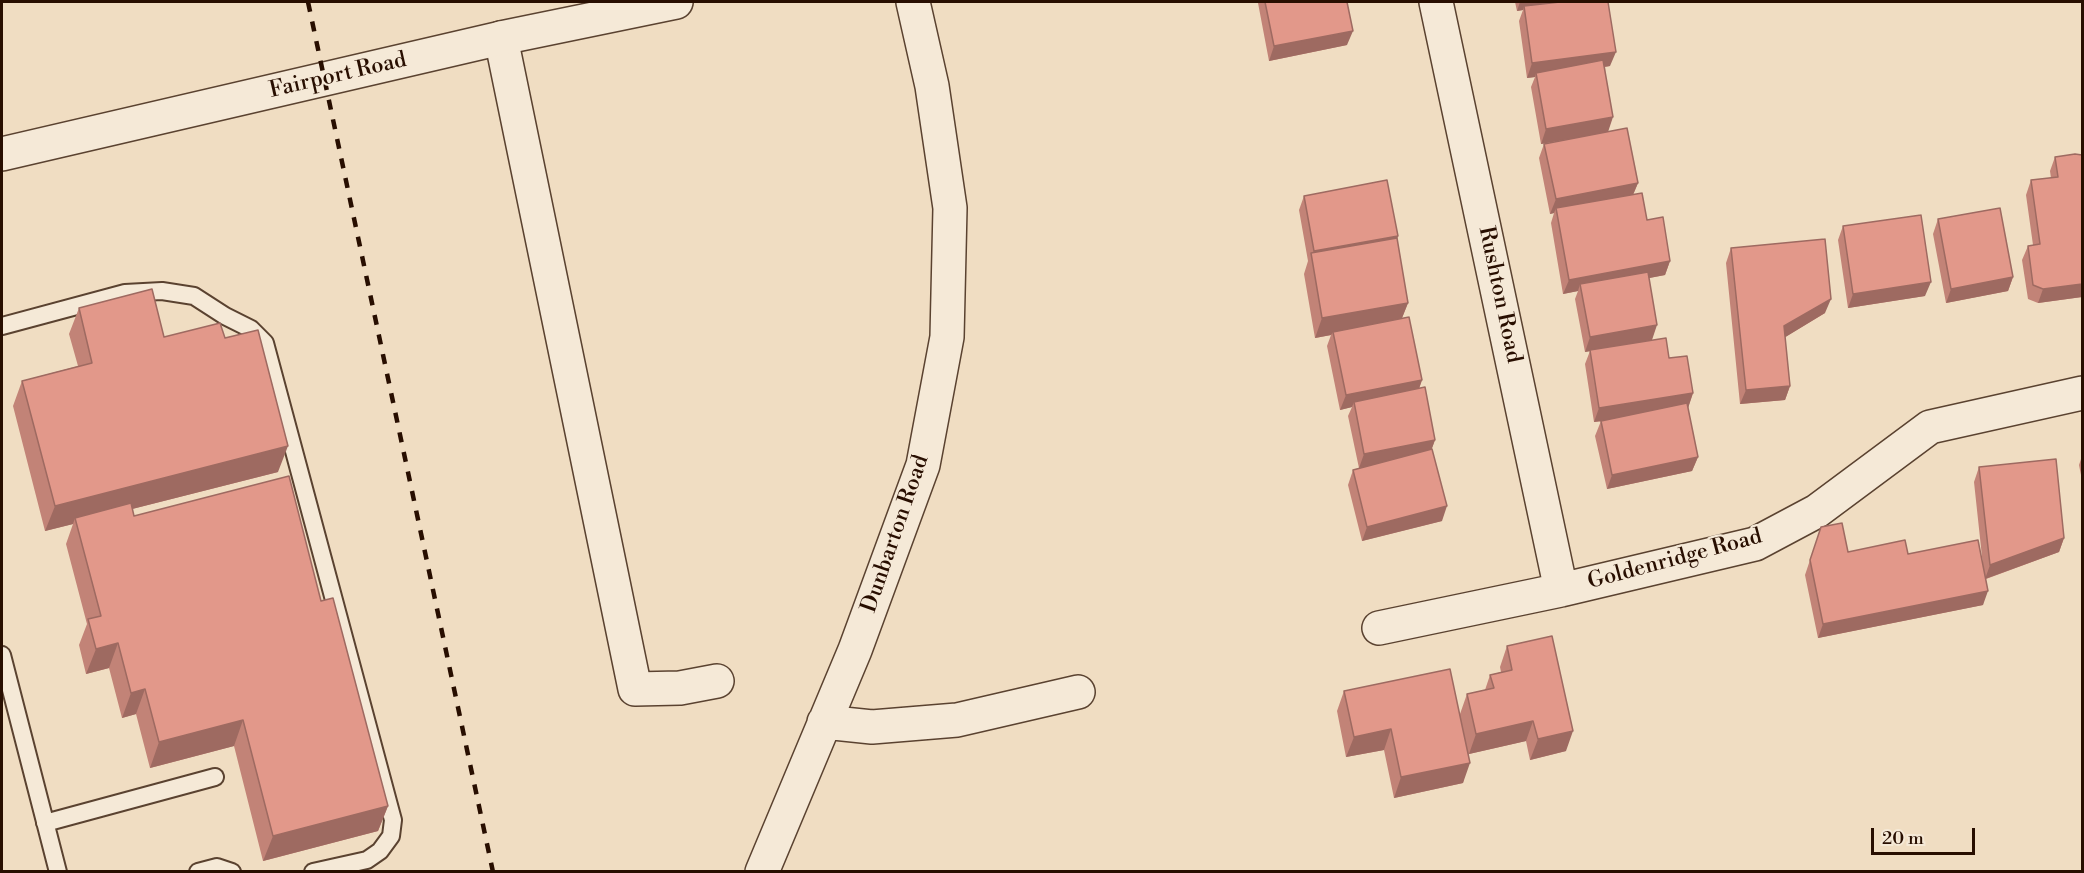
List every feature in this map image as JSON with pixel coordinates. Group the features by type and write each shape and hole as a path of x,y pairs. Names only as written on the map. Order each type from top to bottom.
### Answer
{"street":[{"name":"Fairport Road","path":"2,154 501,38 676,2"},
{"name":"Dunbarton Road","path":"762,872 855,650 923,465 947,337 950,208 932,86 913,2"},
{"name":"Rushton Road","path":"1436,2 1561,590"},
{"path":"501,38 635,689 680,688 717,681"},
{"name":"Goldenridge Road","path":"1379,628 1561,590 1755,544 1817,511 1930,427 2082,393"},
{"path":"824,722 872,727 957,720 1078,693"}],"lane":[{"path":"2,326 125,293 162,291 194,296 251,329 265,343 393,820 391,836 380,851 367,860 313,872"},
{"path":"2,655 58,872"},
{"path":"45,823 215,777"},
{"path":"198,872 217,867 232,872"}],"building":[{"path":"1265,2 1347,2 1353,31 1274,46"},
{"path":"1560,2 1608,2 1616,52 1532,63 1524,6"},
{"path":"1603,60 1613,117 1546,129 1536,73"},
{"path":"1627,128 1638,183 1556,199 1544,144"},
{"path":"2082,155 2082,284 2043,289 2033,285 2028,246 2040,244 2031,180 2058,177 2055,157"},
{"path":"1387,180 1398,236 1314,251 1304,196"},
{"path":"1642,193 1647,220 1663,217 1670,261 1569,280 1556,208"},
{"path":"2000,208 2013,277 1951,289 1938,219"},
{"path":"1921,215 1931,282 1853,294 1843,226"},
{"path":"1397,238 1408,303 1322,318 1311,253"},
{"path":"1825,239 1831,299 1784,326 1790,386 1746,390 1731,248"},
{"path":"1648,272 1657,325 1590,337 1580,284"},
{"path":"152,289 164,337 220,323 225,338 258,330 288,446 55,506 22,381 92,363 79,308"},
{"path":"1409,317 1422,380 1346,395 1333,332"},
{"path":"1666,338 1669,358 1687,356 1693,393 1599,408 1590,350"},
{"path":"1425,387 1435,440 1364,454 1354,402"},
{"path":"1687,403 1698,457 1612,475 1601,421"},
{"path":"1432,449 1447,506 1367,527 1353,470"},
{"path":"2056,459 2064,538 1990,565 1979,467"},
{"path":"289,476 321,601 333,598 388,806 273,836 243,720 159,742 145,689 131,693 118,643 96,649 88,619 101,616 75,518 131,503 134,516"},
{"path":"1842,523 1848,552 1905,540 1908,554 1978,540 1988,591 1823,624 1810,560 1821,527"},
{"path":"1552,636 1573,731 1538,739 1533,721 1476,734 1467,694 1494,688 1490,675 1512,670 1507,646"},
{"path":"1450,669 1470,763 1401,777 1391,729 1354,737 1344,691"}],"railway":[{"path":"308,2 493,872"}]}
